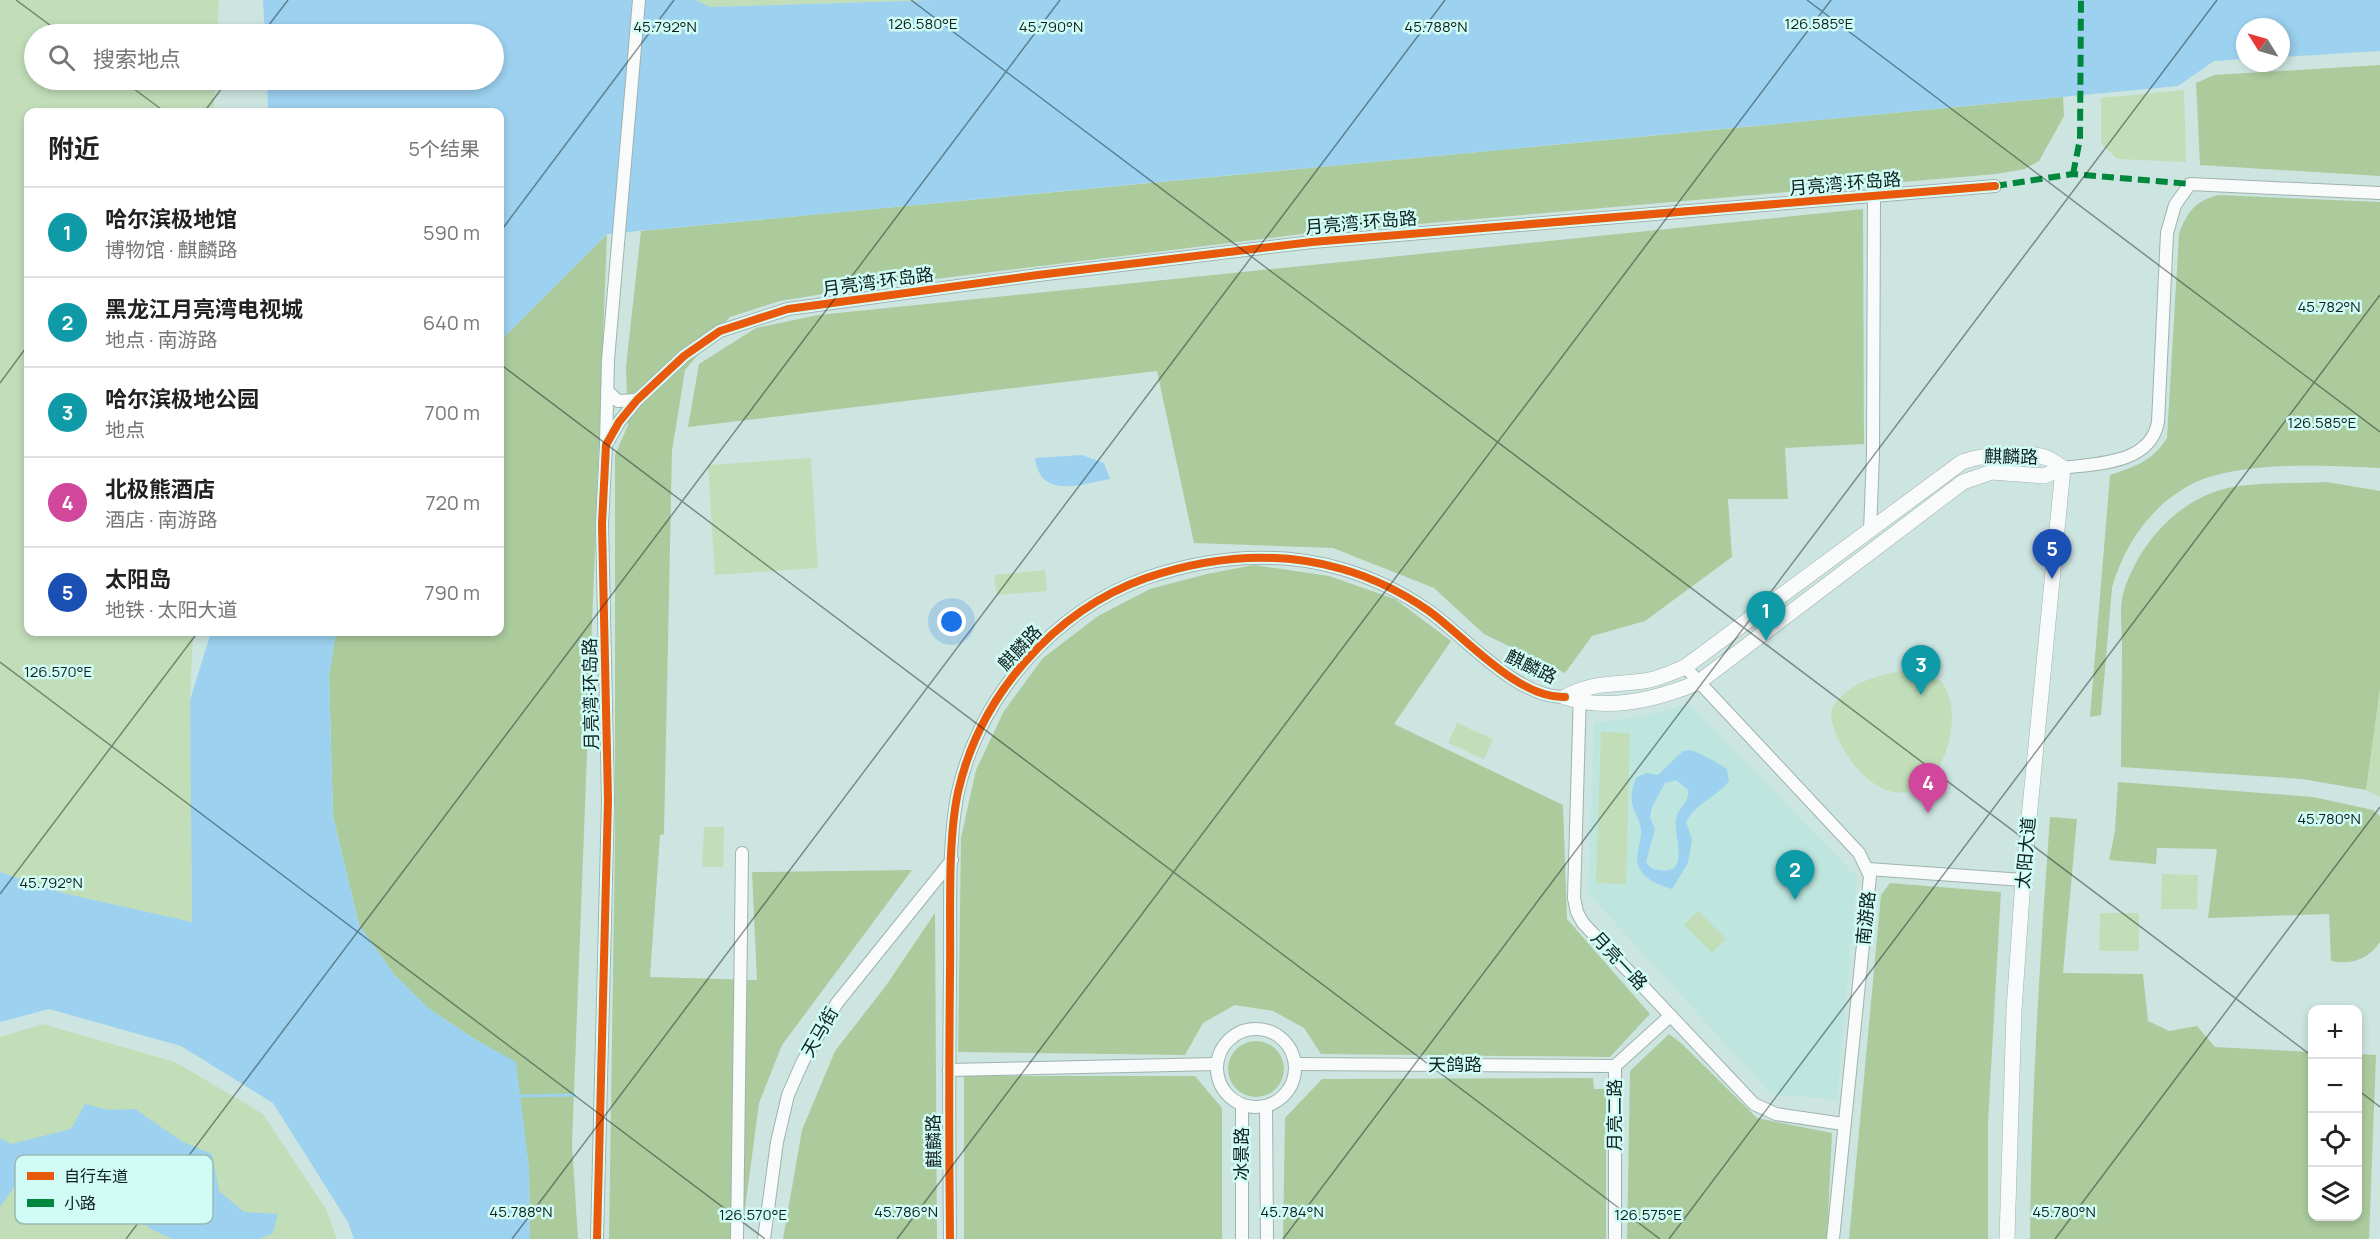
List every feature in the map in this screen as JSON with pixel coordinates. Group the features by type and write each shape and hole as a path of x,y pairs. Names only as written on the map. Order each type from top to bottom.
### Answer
{"main road":[{"name":"麒麟路","path":"1575,695 1603,683 1655,679 1685,667 1943,475 1972,458 1991,455 2046,457 2063,468"},
{"name":"麒麟路","path":"1575,695 1635,700 1676,692 1700,682 1963,482 1992,472 2044,476 2063,468"},
{"name":"太阳大道","path":"2007,1239 2013,1032 2023,880 2063,468"}],"street":[{"path":"606,445 608,360 639,0"},
{"path":"2063,468 2128,456 2146,447 2153,440 2158,422 2167,233 2175,205 2190,184 2380,193"},
{"name":"月亮湾·环岛路","path":"597,1239 608,800 602,524 606,445 637,400 684,356 720,331 788,309 1312,242 1995,186"},
{"path":"1870,531 1873,454 1874,197"},
{"path":"607,391 618,401 637,400"},
{"name":"麒麟路","path":"950,1239 949,1070 952,860 957,795 968,756 985,720 1007,684 1041,645 1084,609 1116,591 1175,569 1208,561 1246,557 1282,558 1345,570 1414,601 1506,674 1538,690 1575,695"},
{"name":"南游路","path":"1685,667 1859,853 1870,876 1833,1239"},
{"name":"月亮一路","path":"1575,695 1574,898 1577,912 1583,923 1746,1096 1764,1110 1843,1124"},
{"path":"737,1239 742,853"},
{"name":"天马街","path":"764,1239 777,1142 789,1095 803,1061 837,1003 952,860"},
{"path":"1868,869 2023,880"},
{"name":"月亮二路","path":"1615,1239 1615,1066 1670,1016"},
{"path":"1262,1029 1284,1041 1295,1064 1291,1085 1277,1102 1266,1106 1242,1105 1230,1099 1222,1089 1217,1077 1216,1064 1227,1041 1244,1031 1262,1029"},
{"path":"949,1070 1216,1064"},
{"name":"天鸽路","path":"1295,1064 1615,1066"},
{"name":"冰景路","path":"1242,1105 1242,1239"},
{"name":"冰景路","path":"1266,1106 1267,1239"}],"shaded area":[{"path":"0,0 219,0 218,24 24,24 24,90 215,90 214,108 24,108 24,636 193,636 190,700 192,922 63,893 0,872"},
{"path":"696,0 936,0 710,7"},
{"path":"2184,90 2186,162 2117,159 2101,143 2101,98"},
{"path":"811,458 818,568 715,575 708,465"},
{"path":"1045,570 1047,591 997,595 994,575"},
{"path":"1904,671 1940,680 1947,692 1952,725 1949,742 1935,773 1924,784 1911,791 1897,792 1883,788 1869,780 1857,768 1839,740 1831,712 1843,695 1852,688 1872,678"},
{"path":"2380,689 2380,797 2366,790"},
{"path":"1689,703 1857,877 1837,1100 1771,1094 1588,893 1594,723 1645,716"},
{"path":"1457,723 1493,739 1484,759 1448,743"},
{"path":"1601,732 1630,733 1626,884 1596,883"},
{"path":"704,827 724,827 723,867 702,867"},
{"path":"2162,874 2198,875 2197,909 2161,909"},
{"path":"1698,911 1726,939 1712,953 1684,925"},
{"path":"2100,913 2139,913 2139,951 2099,951"},
{"path":"43,1024 175,1062 263,1114 326,1209 337,1239 0,1239 0,1037"}],"green space":[{"path":"2380,65 2380,176 2200,165 2196,83 2214,75"},
{"path":"2063,97 2064,116 2039,161 2025,169 1996,174 1302,234 854,289 780,301 730,317 685,370 672,451 664,834 660,835 650,977 757,980 752,872 912,870 782,1045 759,1103 741,1239 609,1239 615,837 615,455 628,425 626,367 641,231"},
{"path":"2218,195 2380,202 2380,468 2285,466 2235,471 2194,483 2179,491 2153,513 2132,541 2112,588 2101,715 2090,717 2110,475 2149,458 2167,438 2179,234 2185,219 2193,208 2210,197"},
{"path":"1863,209 1864,444 1785,448 1788,499 1728,499 1732,557 1645,621 1592,636 1565,673 1484,634 1434,588 1333,548 1194,543 1157,371 688,427 699,364 756,328 818,315"},
{"path":"607,234 572,1144 578,1239 530,1239 529,1169 515,1062 428,1008 393,973 359,925 333,816 329,675 335,636 504,636 504,337"},
{"path":"2327,482 2380,491 2380,689 2366,790 2302,779 2121,767 2122,600 2129,578 2146,547 2157,532 2183,508 2214,492 2240,486"},
{"path":"1254,565 1329,576 1395,599 1451,641 1394,724 1563,805 1567,919 1650,1014 1610,1057 1321,1054 1304,1028 1273,1011 1235,1005 1203,1023 1185,1055 958,1052 961,838 976,770 1004,711 1043,658 1098,616 1150,589"},
{"path":"2118,782 2313,797 2373,810 2380,816 2380,942 2370,953 2358,960 2331,961 2329,914 2208,918 2217,849 2157,848 2156,864 2109,860 2115,831"},
{"path":"2050,817 2077,819 2063,973 2143,974 2148,1021 2169,1031 2197,1026 2215,1047 2308,1052 2308,1221 2362,1221 2362,1054 2376,1055 2369,1239 2030,1239 2032,1133"},
{"path":"1890,883 2001,892 1988,1122 1988,1239 1849,1239 1881,895"},
{"path":"935,913 937,1239 783,1239 802,1130 835,1051 885,987"},
{"path":"1669,1034 1757,1118 1832,1133 1827,1239 1627,1239 1630,1071"},
{"path":"1250,1041 1262,1041 1272,1045 1280,1053 1284,1069 1280,1085 1272,1093 1262,1097 1250,1097 1240,1093 1232,1085 1228,1075 1228,1063 1232,1053 1240,1045"},
{"path":"964,1076 1195,1076 1222,1108 1222,1239 964,1239"},
{"path":"1593,1078 1594,1089 1606,1089 1606,1239 1283,1239 1285,1118 1322,1079"}],"water":[{"path":"263,0 696,0 710,7 936,0 2380,0 2380,51 2290,56 2290,18 2236,18 2236,60 2214,61 2178,86 607,234 504,337 504,108 268,108 267,90 504,90 504,24 264,24"},
{"path":"1082,455 1104,463 1110,479 1075,486 1054,484 1045,480 1035,458"},
{"path":"210,636 335,636 329,675 333,816 359,925 393,973 428,1008 473,1038 516,1062 529,1169 530,1239 354,1239 348,1222 273,1103 181,1046 49,1009 0,1022 0,872 63,893 192,922 190,700"},
{"path":"1690,750 1699,753 1727,769 1729,781 1695,810 1686,822 1692,839 1688,863 1672,889 1659,885 1644,875 1637,862 1641,828 1632,803 1632,796 1637,777 1647,773 1658,775 1683,751","holes":["1676,780 1688,790 1687,798 1676,819 1678,861 1675,867 1668,870 1652,868 1646,862 1655,829 1650,817 1652,807 1665,783"]},
{"path":"85,1104 109,1110 135,1109 183,1142 212,1155 15,1155 15,1186 0,1207 0,1138 11,1144 71,1129"},
{"path":"213,1159 219,1191 244,1212 278,1214 273,1233 260,1239 172,1239 144,1224 213,1224"}],"waterway":[{"path":"520,1096 574,1095"}],"marked path":[{"path":"2073,174 2080,139 2081,0"},
{"path":"1995,186 2073,174 2190,184"}],"cycle path":[{"path":"597,1239 608,800 602,524 606,445 619,422 637,400 684,356 720,331 788,309 1038,275 1312,242 1995,186"},
{"path":"950,1239 950,881 952,834 958,792 969,756 984,722 1003,690 1026,661 1052,635 1081,612 1112,593 1146,578 1219,560 1293,559 1342,569 1409,598 1429,611 1511,678 1547,695 1565,697"}],"place":[{"name":"太阳岛","path":"2052,579"},
{"name":"哈尔滨极地馆","path":"1766,641"},
{"name":"哈尔滨极地公园","path":"1921,695"},
{"name":"北极熊酒店","path":"1928,813"},
{"name":"黑龙江月亮湾电视城","path":"1795,900"}]}
